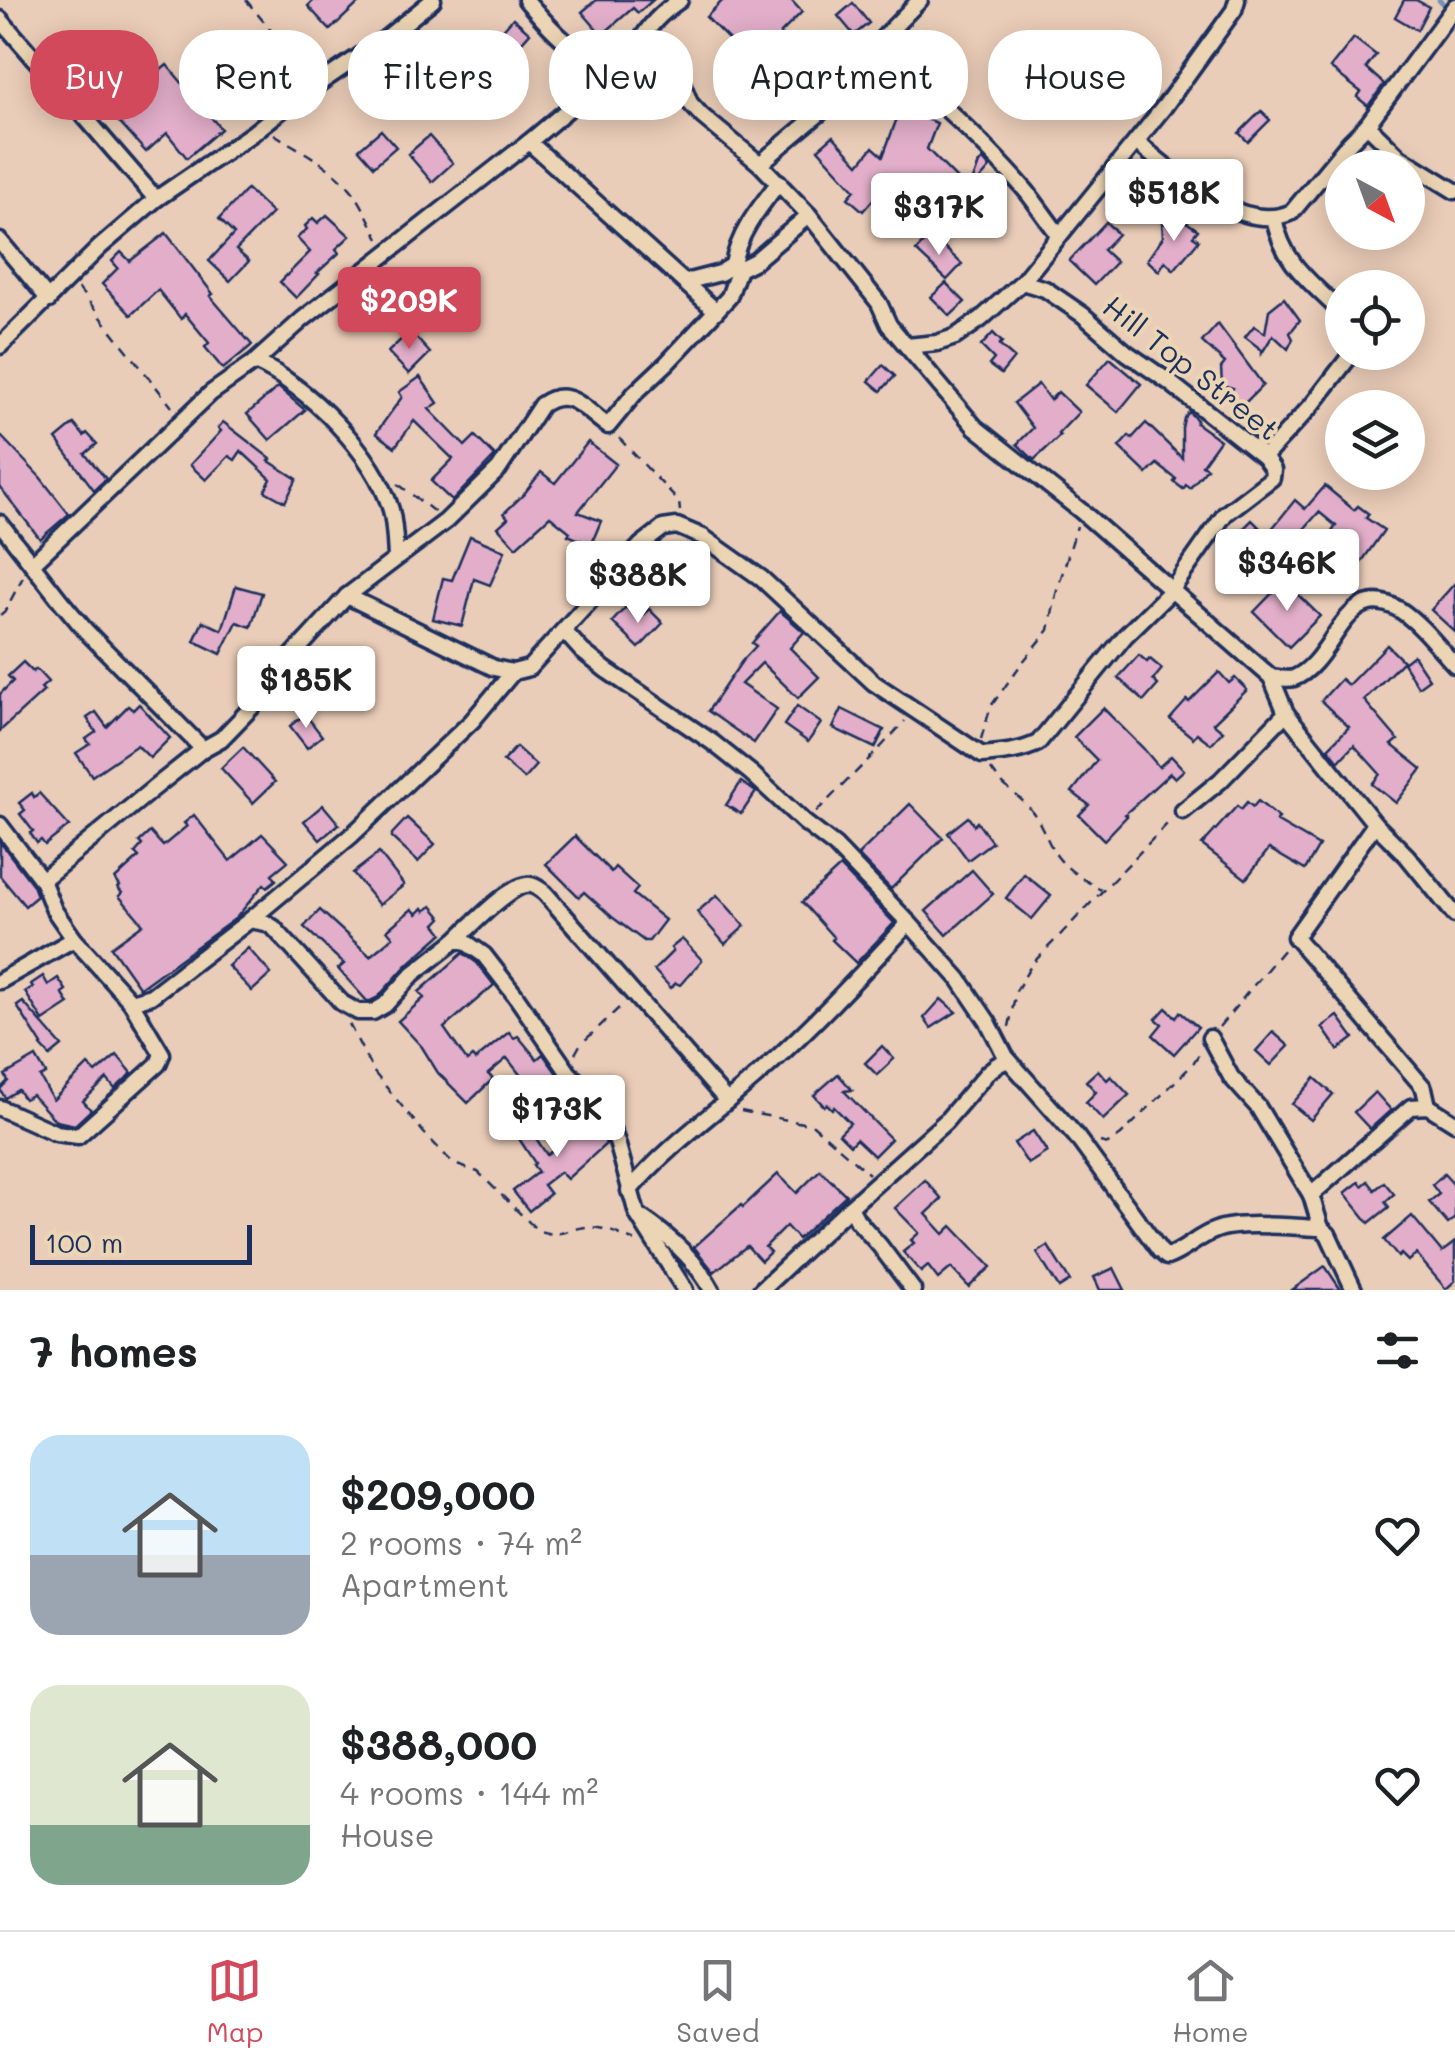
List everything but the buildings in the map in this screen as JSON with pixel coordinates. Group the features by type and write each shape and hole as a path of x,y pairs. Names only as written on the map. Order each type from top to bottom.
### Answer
{"street":[{"path":"328,78 433,0"},
{"path":"526,0 555,30"},
{"path":"645,30 680,0"},
{"path":"891,30 920,0"},
{"path":"907,346 937,343 955,336 981,319 1022,282 1136,142 1234,10 1237,0"},
{"path":"1136,142 1201,194 1220,204 1255,216 1274,218 1292,212 1367,125 1455,6"},
{"path":"0,19 156,200"},
{"path":"693,105 779,182 809,215 879,304 890,325 975,427 1081,510 1271,677 1286,713 1455,915"},
{"path":"0,346 100,247 156,200 270,120"},
{"path":"32,564 211,393 555,120"},
{"path":"760,164 811,120"},
{"path":"957,120 1025,190 1060,235"},
{"path":"1367,125 1400,157 1455,192"},
{"path":"528,142 716,311"},
{"path":"42,880 203,749 221,739 347,596 446,521 499,469 540,405 551,398 572,398 608,426 729,297 736,267 735,251 779,182"},
{"path":"685,282 755,262 809,215"},
{"path":"1274,218 1278,239 1288,258 1325,296"},
{"path":"0,241 48,300"},
{"name":"Hill Top Street","path":"1022,282 1045,289 1083,315 1269,463"},
{"path":"922,364 937,343"},
{"path":"254,362 294,384 362,453 390,507 396,558"},
{"path":"347,596 494,668 513,672 529,668 641,545 663,528 677,526 703,538 761,578 874,683 979,753 1018,751 1038,743 1125,636 1171,590 1225,514 1272,478 1269,463 1339,370"},
{"path":"0,523 86,631 203,749"},
{"path":"1271,677 1288,680 1298,676 1358,606 1369,602 1382,602 1401,611 1455,666"},
{"path":"564,631 582,652 751,773 835,846 909,922 959,979 1008,1060 1076,1136 1160,1251 1167,1256 1178,1253 1219,1228 1321,1228"},
{"path":"131,1002 151,996 352,835 472,721 513,672"},
{"path":"1183,811 1220,780 1286,713"},
{"path":"1375,824 1295,936 1424,1088 1428,1106"},
{"path":"0,825 42,880 54,910 74,939 131,1002 162,1054 158,1064 78,1136 56,1133 0,1108"},
{"path":"250,920 274,928 342,1003 358,1012 373,1012 514,889 527,884 536,886 724,1104"},
{"path":"630,1191 662,1156 814,1022 909,922"},
{"path":"0,981 74,939"},
{"path":"455,940 464,941 484,955 568,1072 598,1104 618,1142 637,1214 685,1290"},
{"path":"1210,1038 1232,1077 1258,1107 1311,1195 1321,1228 1328,1234 1354,1290"},
{"path":"761,1290 945,1122 988,1072 1008,1060"},
{"path":"1311,1195 1404,1111 1416,1105 1428,1106 1455,1122"},
{"path":"850,1206 912,1290"},
{"path":"637,1214 680,1249 712,1290"}],"path":[{"path":"246,0 270,30"},
{"path":"262,126 333,172 355,194 386,253"},
{"path":"69,277 182,420"},
{"path":"608,426 679,502 677,526"},
{"path":"372,467 446,521"},
{"path":"1081,510 1049,630 992,706 979,753 1000,785 1023,800 1035,815 1063,864 1101,890"},
{"path":"0,616 32,564"},
{"path":"804,823 880,750 916,709"},
{"path":"1009,1029 1016,990 1032,964 1160,830 1183,811"},
{"path":"1076,1136 1108,1144 1121,1135 1192,1065 1248,990 1295,936"},
{"path":"568,1072 580,1045 632,994"},
{"path":"342,1003 352,1033 373,1071 449,1160 478,1172 524,1218 549,1235 594,1227 639,1242"},
{"path":"724,1104 813,1125 877,1182"}],"waterway":[{"path":"1439,0 1450,12"}]}
